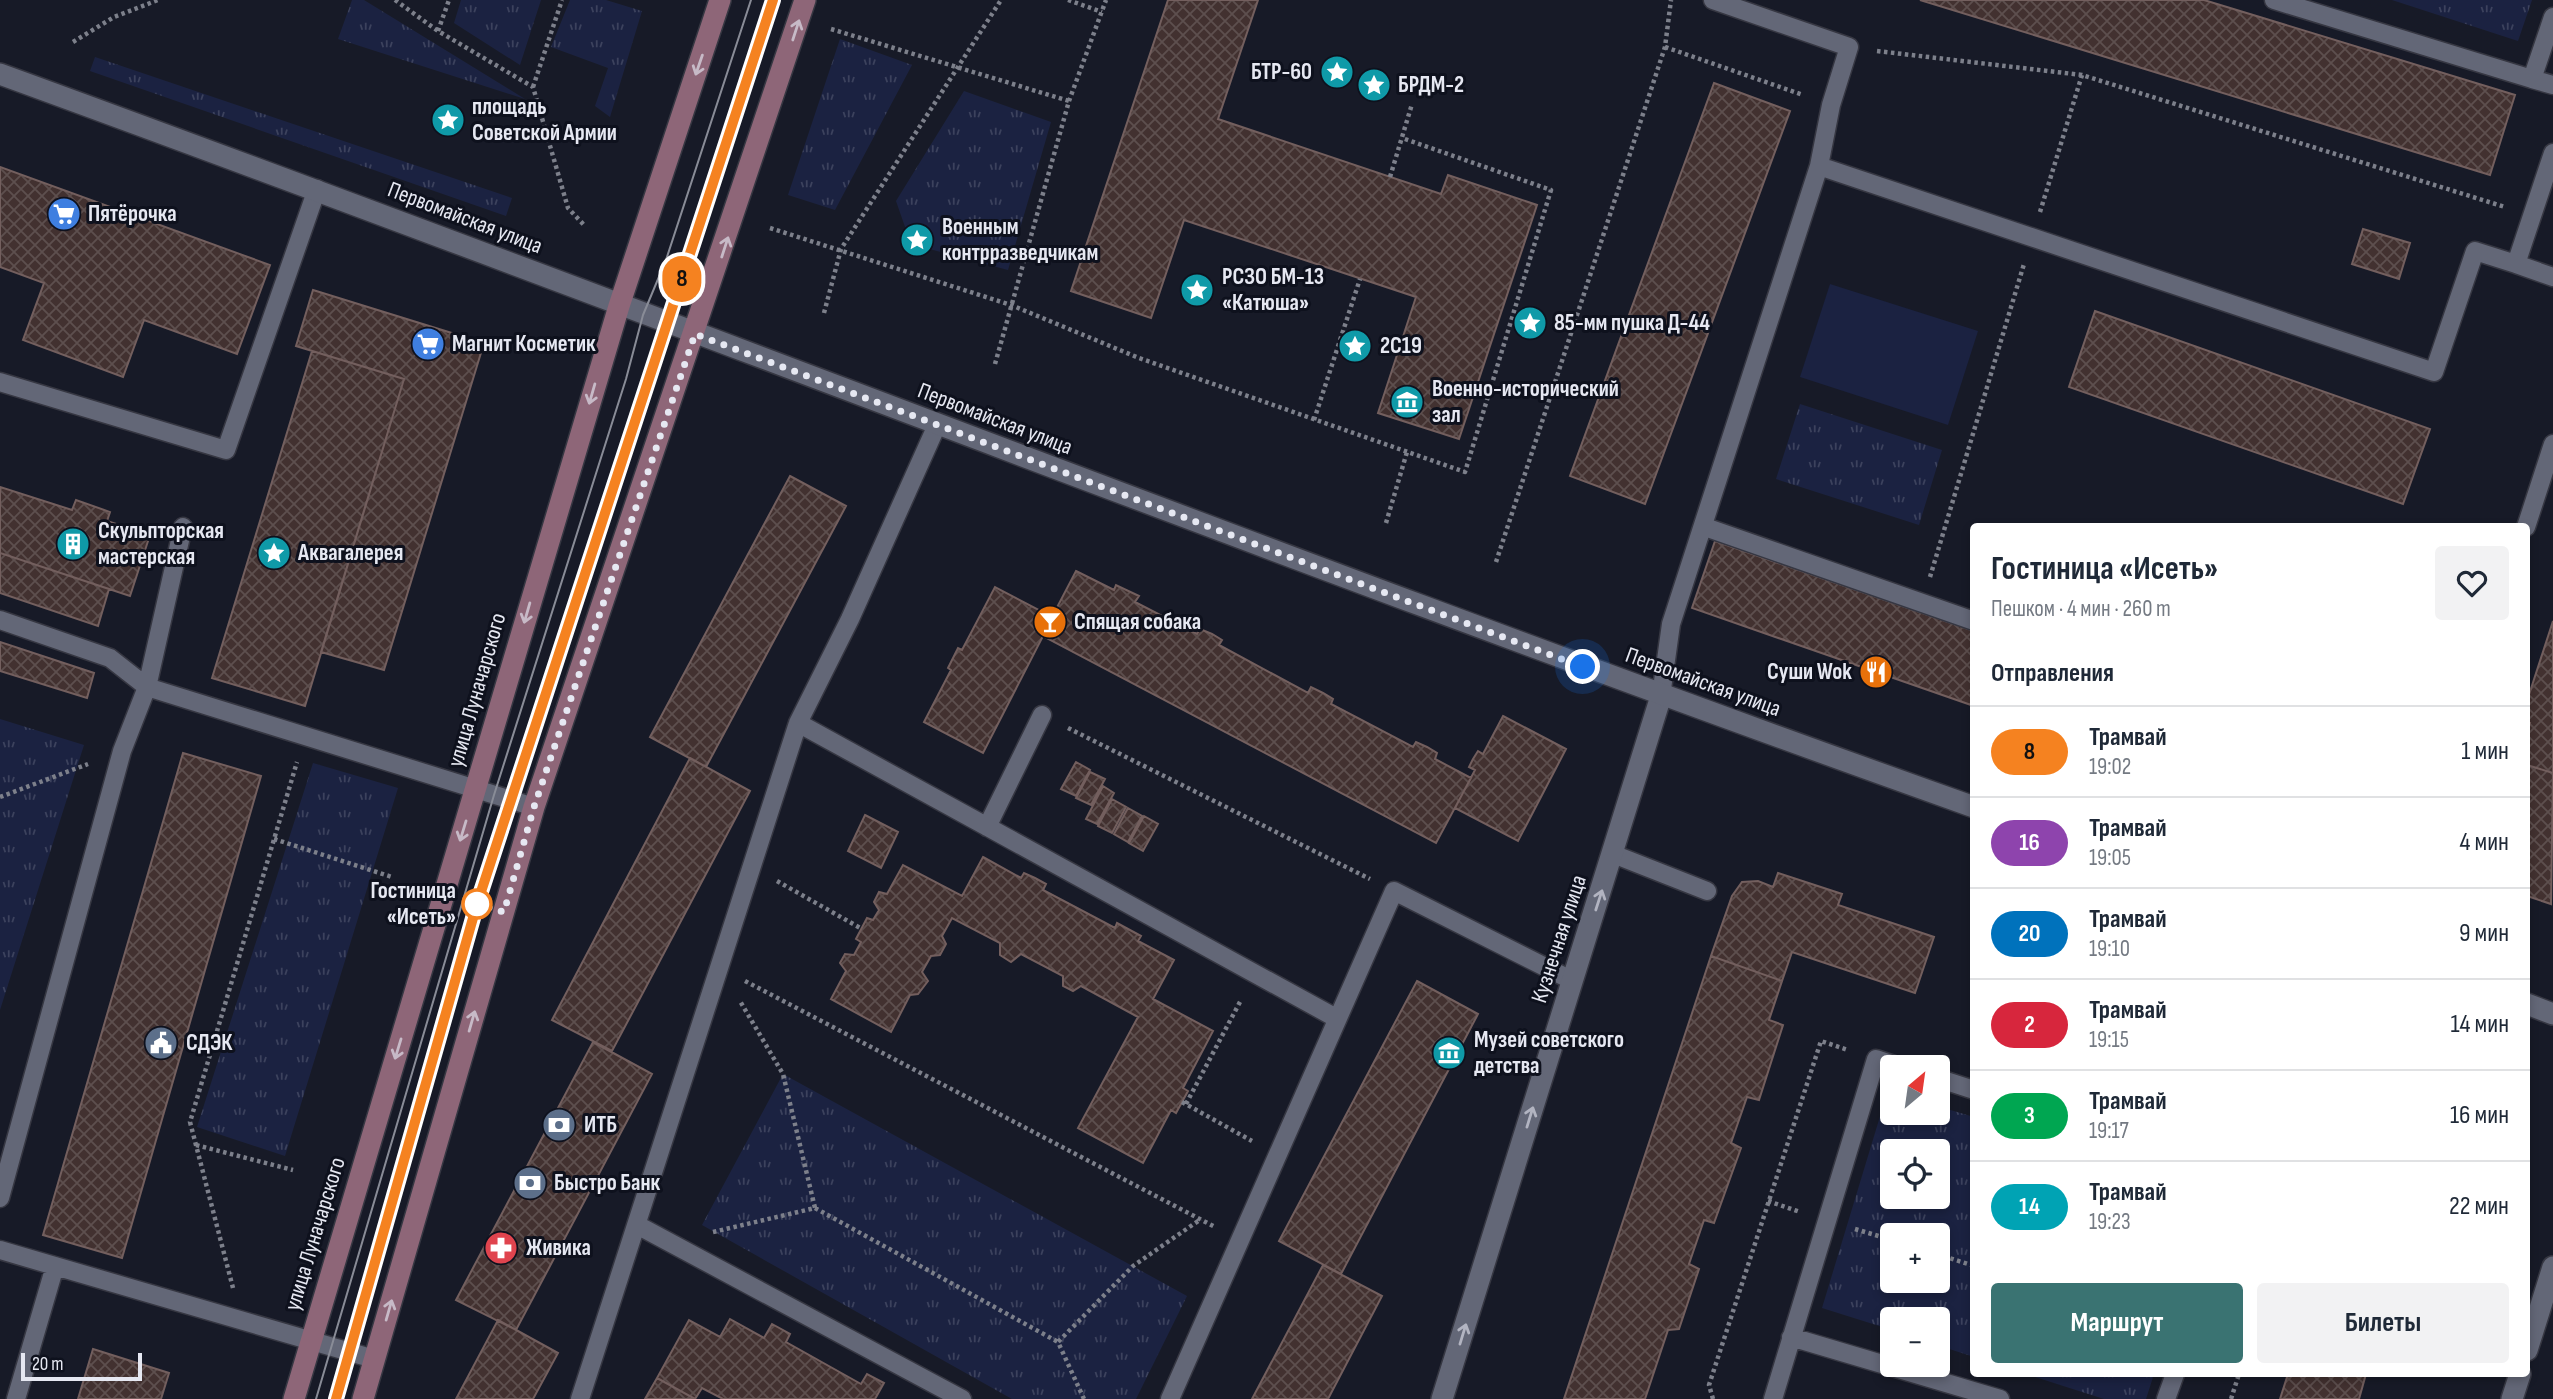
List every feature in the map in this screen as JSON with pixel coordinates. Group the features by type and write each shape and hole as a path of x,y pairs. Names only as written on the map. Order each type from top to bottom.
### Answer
{"main road":[{"name":"улица Луначарского","path":"294,1399 619,306 720,0"},
{"path":"363,1399 534,807 806,0"}],"street":[{"name":"Первомайская улица","path":"0,74 317,189 619,306 1661,695 1970,806"},
{"name":"Кузнечная улица","path":"1442,1399 1661,695"},
{"path":"2530,1005 2553,1014"},
{"path":"2530,1343 2549,1297 2553,1267"},
{"path":"2512,1399 2519,1377"}],"lane":[{"path":"1661,695 1671,624 1819,166 1831,105 1849,47 1713,0"},
{"path":"2274,0 2553,86"},
{"path":"2532,79 2553,16"},
{"path":"2516,264 2553,153"},
{"path":"1819,166 2434,372 2475,251 2553,276"},
{"path":"0,382 226,450 317,189"},
{"path":"580,1399 639,1226 798,723 850,619 937,425"},
{"path":"2527,523 2553,444"},
{"path":"0,1198 122,751 147,688 183,527"},
{"path":"1704,527 1970,620"},
{"path":"0,620 110,658 147,688 534,807"},
{"path":"987,827 1042,715"},
{"path":"798,723 1336,1018"},
{"path":"1613,854 1707,891"},
{"path":"1170,1399 1394,891 1573,981"},
{"path":"1773,1399 1876,1059 1880,1060"},
{"path":"1950,1082 1970,1089"},
{"path":"639,1226 962,1399"},
{"path":"0,1250 374,1359"},
{"path":"16,1399 55,1266"},
{"path":"1791,1337 2000,1399"},
{"path":"2166,1399 2174,1377"}],"path":[{"path":"73,42 114,17 158,0"},
{"path":"395,0 438,31 533,87"},
{"path":"438,31 449,0"},
{"path":"562,0 533,87 568,208 585,226"},
{"path":"824,313 841,249 1001,0"},
{"path":"1069,0 1102,12"},
{"path":"995,364 1069,101 1106,0"},
{"path":"1496,562 1665,47 1671,0"},
{"path":"831,29 1069,101"},
{"path":"1665,47 1831,105"},
{"path":"1849,47 2081,75 2532,215"},
{"path":"1922,604 2081,75"},
{"path":"1390,177 1412,104"},
{"path":"770,228 1011,305 1139,358 1465,472 1551,190 1402,138"},
{"path":"1314,420 1360,279"},
{"path":"1386,523 1406,452"},
{"path":"1042,715 1394,891"},
{"path":"242,1320 190,1122 304,737"},
{"path":"0,797 122,751"},
{"path":"274,839 391,877"},
{"path":"753,867 862,929"},
{"path":"719,968 783,1074 815,1208"},
{"path":"719,968 1239,1241"},
{"path":"1255,973 1184,1103 1276,1154"},
{"path":"1713,1399 1709,1385 1821,1041 1876,1059"},
{"path":"196,1144 293,1170"},
{"path":"702,1231 714,1232 815,1208 1058,1342 1084,1399"},
{"path":"1058,1342 1133,1266 1201,1219"},
{"path":"1950,1258 1970,1265"},
{"path":"2231,1399 2238,1377"}],"green space":[{"path":"352,0 364,0 525,99 338,39"},
{"path":"461,0 541,0 520,65 454,23"},
{"path":"570,0 606,0 642,11 610,117 595,106 608,68 551,47"},
{"path":"2392,0 2532,0 2518,41"},
{"path":"840,39 912,65 835,210 788,195"},
{"path":"95,57 512,198 506,216 90,71"},
{"path":"964,91 1051,122 1008,270 911,244 896,201"},
{"path":"1830,284 1978,331 1948,425 1800,377"},
{"path":"1800,404 1942,450 1919,525 1776,479"},
{"path":"0,719 84,745 0,1010"},
{"path":"313,763 398,788 285,1156 197,1127"},
{"path":"783,1074 1187,1296 1136,1399 1012,1399 702,1225"},
{"path":"1950,1110 1970,1116 1970,1356 1950,1349 1950,1307 1880,1307 1880,1326 1822,1308 1880,1116 1880,1125 1950,1125"},
{"path":"2035,1377 2153,1377 2146,1399 2104,1399"}],"building":[{"path":"1168,0 1258,0 1218,119 1441,194 1448,175 1537,205 1459,439 1378,413 1416,297 1184,220 1151,318 1071,291"},
{"path":"1920,0 2204,0 2515,95 2490,175"},
{"path":"1714,83 1790,111 1645,504 1570,476"},
{"path":"0,167 270,265 237,354 144,320 123,377 23,340 44,283 0,267"},
{"path":"2363,229 2410,243 2399,279 2352,264"},
{"path":"313,290 484,343 384,670 321,652 404,379 296,346"},
{"path":"2095,311 2430,429 2403,504 2069,387"},
{"path":"312,351 404,379 305,706 212,678"},
{"path":"790,476 846,506 706,767 650,737"},
{"name":"Скульпторская мастерская","path":"0,487 72,510 76,500 110,512 107,521 150,535 130,596 0,553"},
{"path":"1715,541 1970,630 1970,705 1692,608"},
{"path":"0,553 109,589 98,626 0,593"},
{"path":"1076,571 1114,590 1116,585 1139,596 1135,602 1197,634 1200,629 1212,634 1222,640 1219,645 1308,693 1311,687 1323,693 1333,699 1331,704 1413,747 1416,742 1427,747 1437,753 1435,759 1471,778 1436,843 1043,636 983,753 924,722 951,670 948,668 958,648 962,650 995,587 1052,617"},
{"path":"2553,621 2553,773 2530,766 2530,692"},
{"path":"0,642 94,673 87,698 0,671"},
{"path":"1503,716 1566,749 1518,841 1455,808 1475,770 1469,767 1473,759 1478,751 1483,754"},
{"path":"183,753 261,776 122,1258 43,1235"},
{"path":"690,758 750,791 612,1051 552,1020"},
{"path":"1076,762 1090,770 1076,796 1061,789"},
{"path":"2530,766 2553,773 2551,904 2530,897"},
{"path":"1090,772 1105,779 1091,805 1076,798"},
{"path":"1103,786 1114,793 1097,824 1086,819"},
{"path":"1112,799 1126,807 1112,833 1098,826"},
{"path":"1128,808 1142,816 1128,842 1114,834"},
{"path":"865,815 898,832 881,868 848,851"},
{"path":"1144,816 1158,824 1143,851 1129,843"},
{"path":"983,857 1021,878 1024,873 1035,878 1046,884 1043,890 1115,928 1117,923 1141,936 1138,941 1174,960 1153,999 1213,1031 1183,1088 1188,1091 1176,1113 1171,1110 1143,1163 1078,1128 1138,1017 1081,986 1073,991 1063,986 1063,976 1021,954 1011,962 1000,955 1000,943 952,918 942,936 946,944 940,955 931,956 922,972 928,981 918,994 910,995 891,1032 831,999 846,971 840,963 845,954 854,955 861,942 856,939 867,918 873,920 879,910 874,902 879,892 887,894 903,865 962,896"},
{"path":"1778,873 1842,894 1838,905 1934,937 1915,993 1792,952 1782,981 1711,956 1732,896 1742,882 1758,881 1773,887"},
{"path":"1711,956 1782,981 1769,1020 1783,1025 1759,1100 1747,1097 1731,1143 1741,1148 1714,1223 1704,1220 1689,1264 1699,1269 1679,1329 1668,1330 1645,1399 1564,1399"},
{"path":"1417,981 1478,1014 1341,1274 1279,1241"},
{"path":"593,1042 652,1074 516,1330 456,1300"},
{"path":"1323,1265 1382,1296 1328,1399 1252,1399"},
{"path":"730,1319 764,1338 772,1324 790,1334 786,1342 861,1384 867,1374 884,1383 875,1399 723,1399 702,1388 695,1399 657,1378 689,1320 720,1337"},
{"path":"498,1320 558,1353 533,1399 456,1399"},
{"path":"93,1349 169,1373 161,1399 78,1399"},
{"path":"2287,1377 2365,1377 2359,1399 2280,1399"},
{"path":"657,1378 695,1399 645,1399"}],"tram line":[{"path":"316,1399 494,795 626,379 643,315 666,260 751,0"},
{"path":"336,1399 477,904 773,0"},
{"name":"8","path":"336,1399 477,904 773,0"}],"place":[{"name":"БТР-60","path":"1337,72"},
{"name":"БРДМ-2","path":"1374,85"},
{"name":"площадь Советской Армии","path":"448,120"},
{"name":"Пятёрочка","path":"64,214"},
{"name":"Военным контрразведчикам","path":"917,240"},
{"name":"РСЗО БМ-13 «Катюша»","path":"1197,290"},
{"name":"85-мм пушка Д-44","path":"1530,323"},
{"name":"Магнит Косметик","path":"428,344"},
{"name":"2С19","path":"1355,346"},
{"name":"Военно-исторический зал","path":"1407,402"},
{"name":"Скульпторская мастерская","path":"73,544"},
{"name":"Аквагалерея","path":"274,553"},
{"name":"Спящая собака","path":"1050,622"},
{"name":"Суши Wok","path":"1876,672"},
{"name":"Гостиница «Исеть»","path":"477,904"},
{"name":"СДЭК","path":"161,1043"},
{"name":"Музей советского детства","path":"1449,1053"},
{"name":"ИТБ","path":"559,1125"},
{"name":"Быстро Банк","path":"530,1183"},
{"name":"Живика","path":"501,1248"}],"route":[{"path":"477,904 504,912 534,807 695,334 1583,667"}]}
